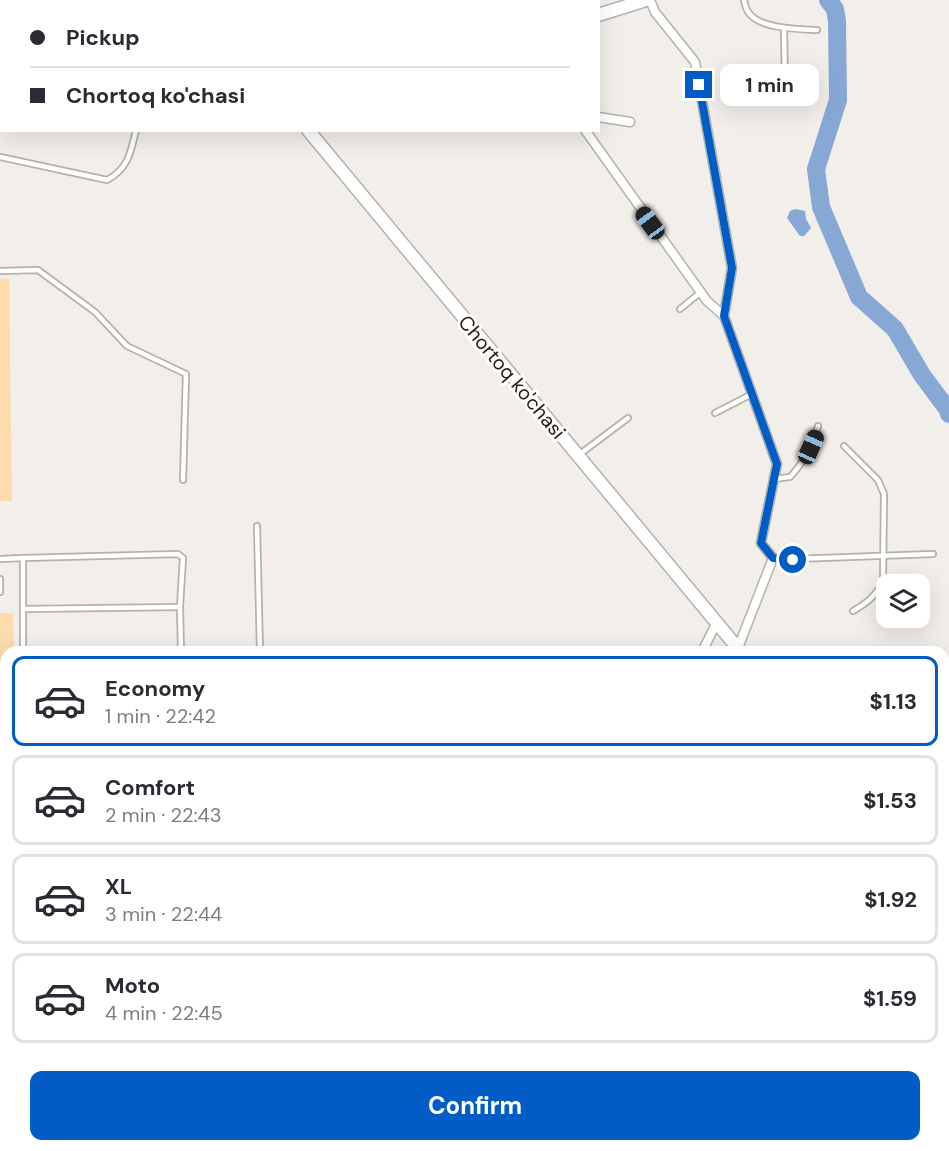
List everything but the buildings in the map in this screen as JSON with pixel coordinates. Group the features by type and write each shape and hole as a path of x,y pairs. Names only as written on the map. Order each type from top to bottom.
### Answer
{"street":[{"path":"600,14 648,0 695,62 732,268 724,316"},
{"path":"600,117 630,122"},
{"name":"Chortoq ko'chasi","path":"310,132 735,646"},
{"path":"586,132 707,301 724,316 777,464 761,543 773,558"},
{"name":"Chortoq ko'chasi","path":"740,646 773,558"},
{"path":"705,646 716,624"}],"lane":[{"path":"744,0 748,12 756,20 784,28 818,30"},
{"path":"784,28 785,82"},
{"path":"0,157 107,180 126,165 135,132"},
{"path":"0,271 38,270 95,312 127,346 186,374 183,480"},
{"path":"680,309 701,292"},
{"path":"715,412 752,394"},
{"path":"578,456 628,418"},
{"path":"774,479 790,477 797,470 806,458 818,426"},
{"path":"844,446 878,480 884,494 884,581 869,601 853,611"},
{"path":"257,526 260,646"},
{"path":"0,559 178,554 183,558 180,607 181,646"},
{"path":"773,558 793,560 933,555"},
{"path":"23,558 23,646"},
{"path":"0,579 0,592"},
{"path":"23,609 180,607"}],"shaded area":[{"path":"9,278 12,501 0,501 0,279"},
{"path":"0,613 13,613 14,646 0,646"}],"water":[{"path":"795,209 805,211 811,228 804,236 800,236 787,218 790,211"}],"waterway":[{"path":"828,0 835,9 837,21 838,100 816,169 821,207 859,297 895,329 922,375 949,414"}],"route":[{"path":"699,85 732,268 724,316 777,464 761,543 773,558 793,560"}]}
